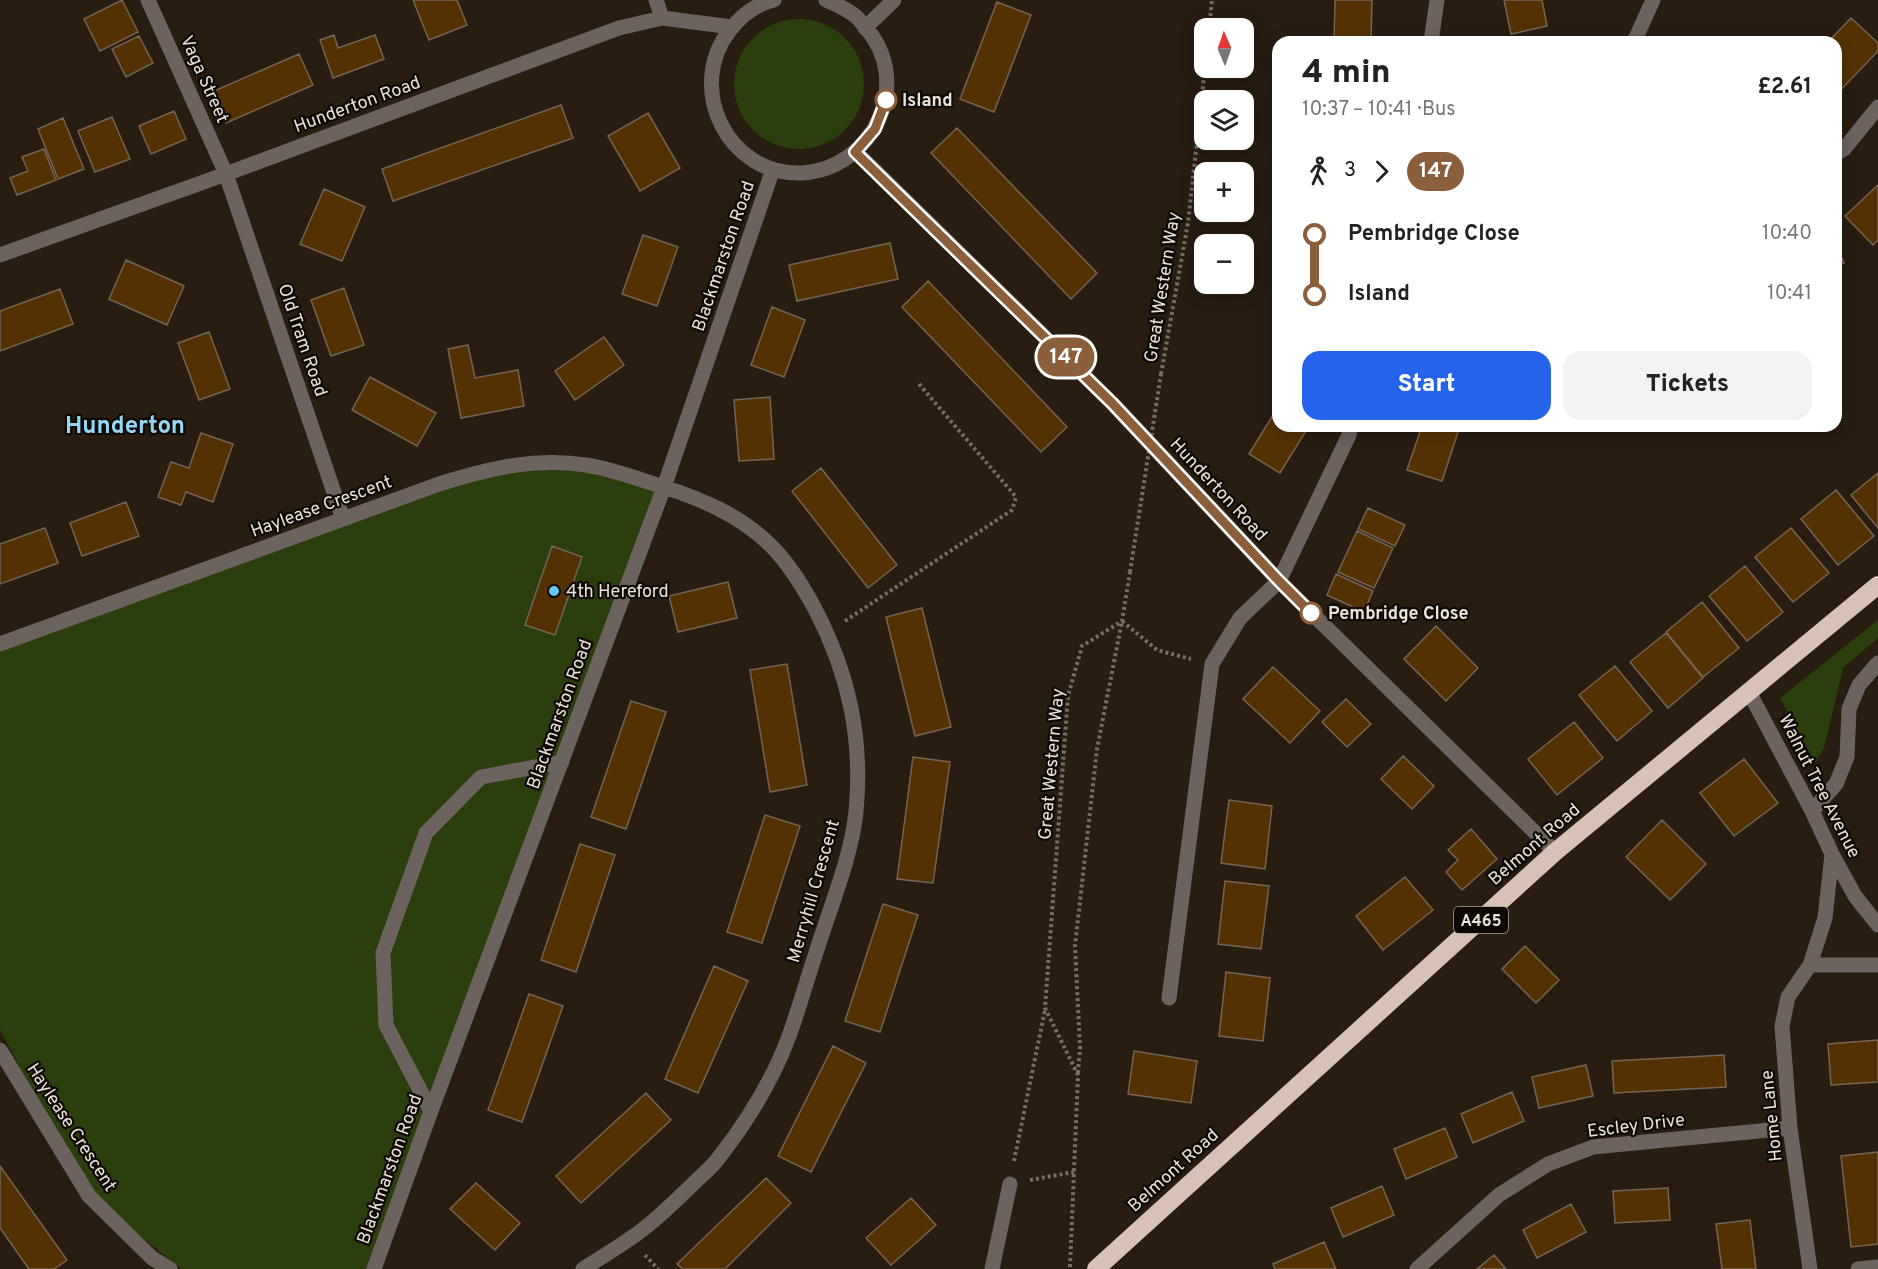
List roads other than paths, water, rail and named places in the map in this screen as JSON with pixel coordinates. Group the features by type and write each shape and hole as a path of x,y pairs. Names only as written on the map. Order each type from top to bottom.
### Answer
{"highway":[{"name":"Belmont Road","path":"1096,1269 1555,852 1878,585"}],"street":[{"name":"Vaga Street","path":"148,0 226,174"},
{"path":"656,0 662,18"},
{"path":"774,0 765,2 739,19 720,43 711,74 712,106 725,134 746,155 773,169 802,172 830,166 855,152 875,129 886,100 886,68 875,38 854,15 826,0"},
{"path":"866,28 894,0"},
{"path":"1432,36 1437,0"},
{"path":"1637,36 1653,0"},
{"name":"Hunderton Road","path":"0,255 619,28 662,18 732,27"},
{"path":"1842,150 1878,107"},
{"name":"Hunderton Road","path":"855,152 1112,403 1279,581 1555,852"},
{"name":"Blackmarston Road","path":"374,1269 664,487 773,169"},
{"name":"Old Tram Road","path":"226,174 343,519"},
{"path":"1169,998 1212,664 1240,618 1279,581 1350,432"},
{"name":"Haylease Crescent","path":"0,644 479,471 520,464 553,462 588,465 664,487"},
{"name":"Merryhill Crescent","path":"583,1269 631,1239 716,1161 764,1089 788,1038 852,840 856,812 857,747 850,698 841,666 807,595 785,562 766,541 738,519 706,502 664,487"},
{"path":"1812,811 1836,784 1847,757 1849,709 1859,685 1878,663"},
{"name":"Walnut Tree Avenue","path":"1749,692 1855,896 1878,925"},
{"path":"431,1112 386,1025 383,953 426,833 481,777 562,762"},
{"name":"Home Lane","path":"1810,1269 1790,1128 1782,1026 1788,997 1810,965 1825,918 1832,854"},
{"path":"1810,965 1878,965"},
{"name":"Haylease Crescent","path":"0,1050 89,1196 152,1258 170,1269"},
{"name":"Escley Drive","path":"1417,1269 1499,1195 1548,1164 1593,1147 1790,1128"},
{"path":"992,1269 1010,1184"},
{"path":"1858,1269 1878,1267"}],"place":[{"name":"Island","path":"886,100"},
{"name":"4th Hereford","path":"554,591"},
{"name":"Pembridge Close","path":"1311,613"}],"district":[{"name":"Hunderton","path":"125,425"}]}
